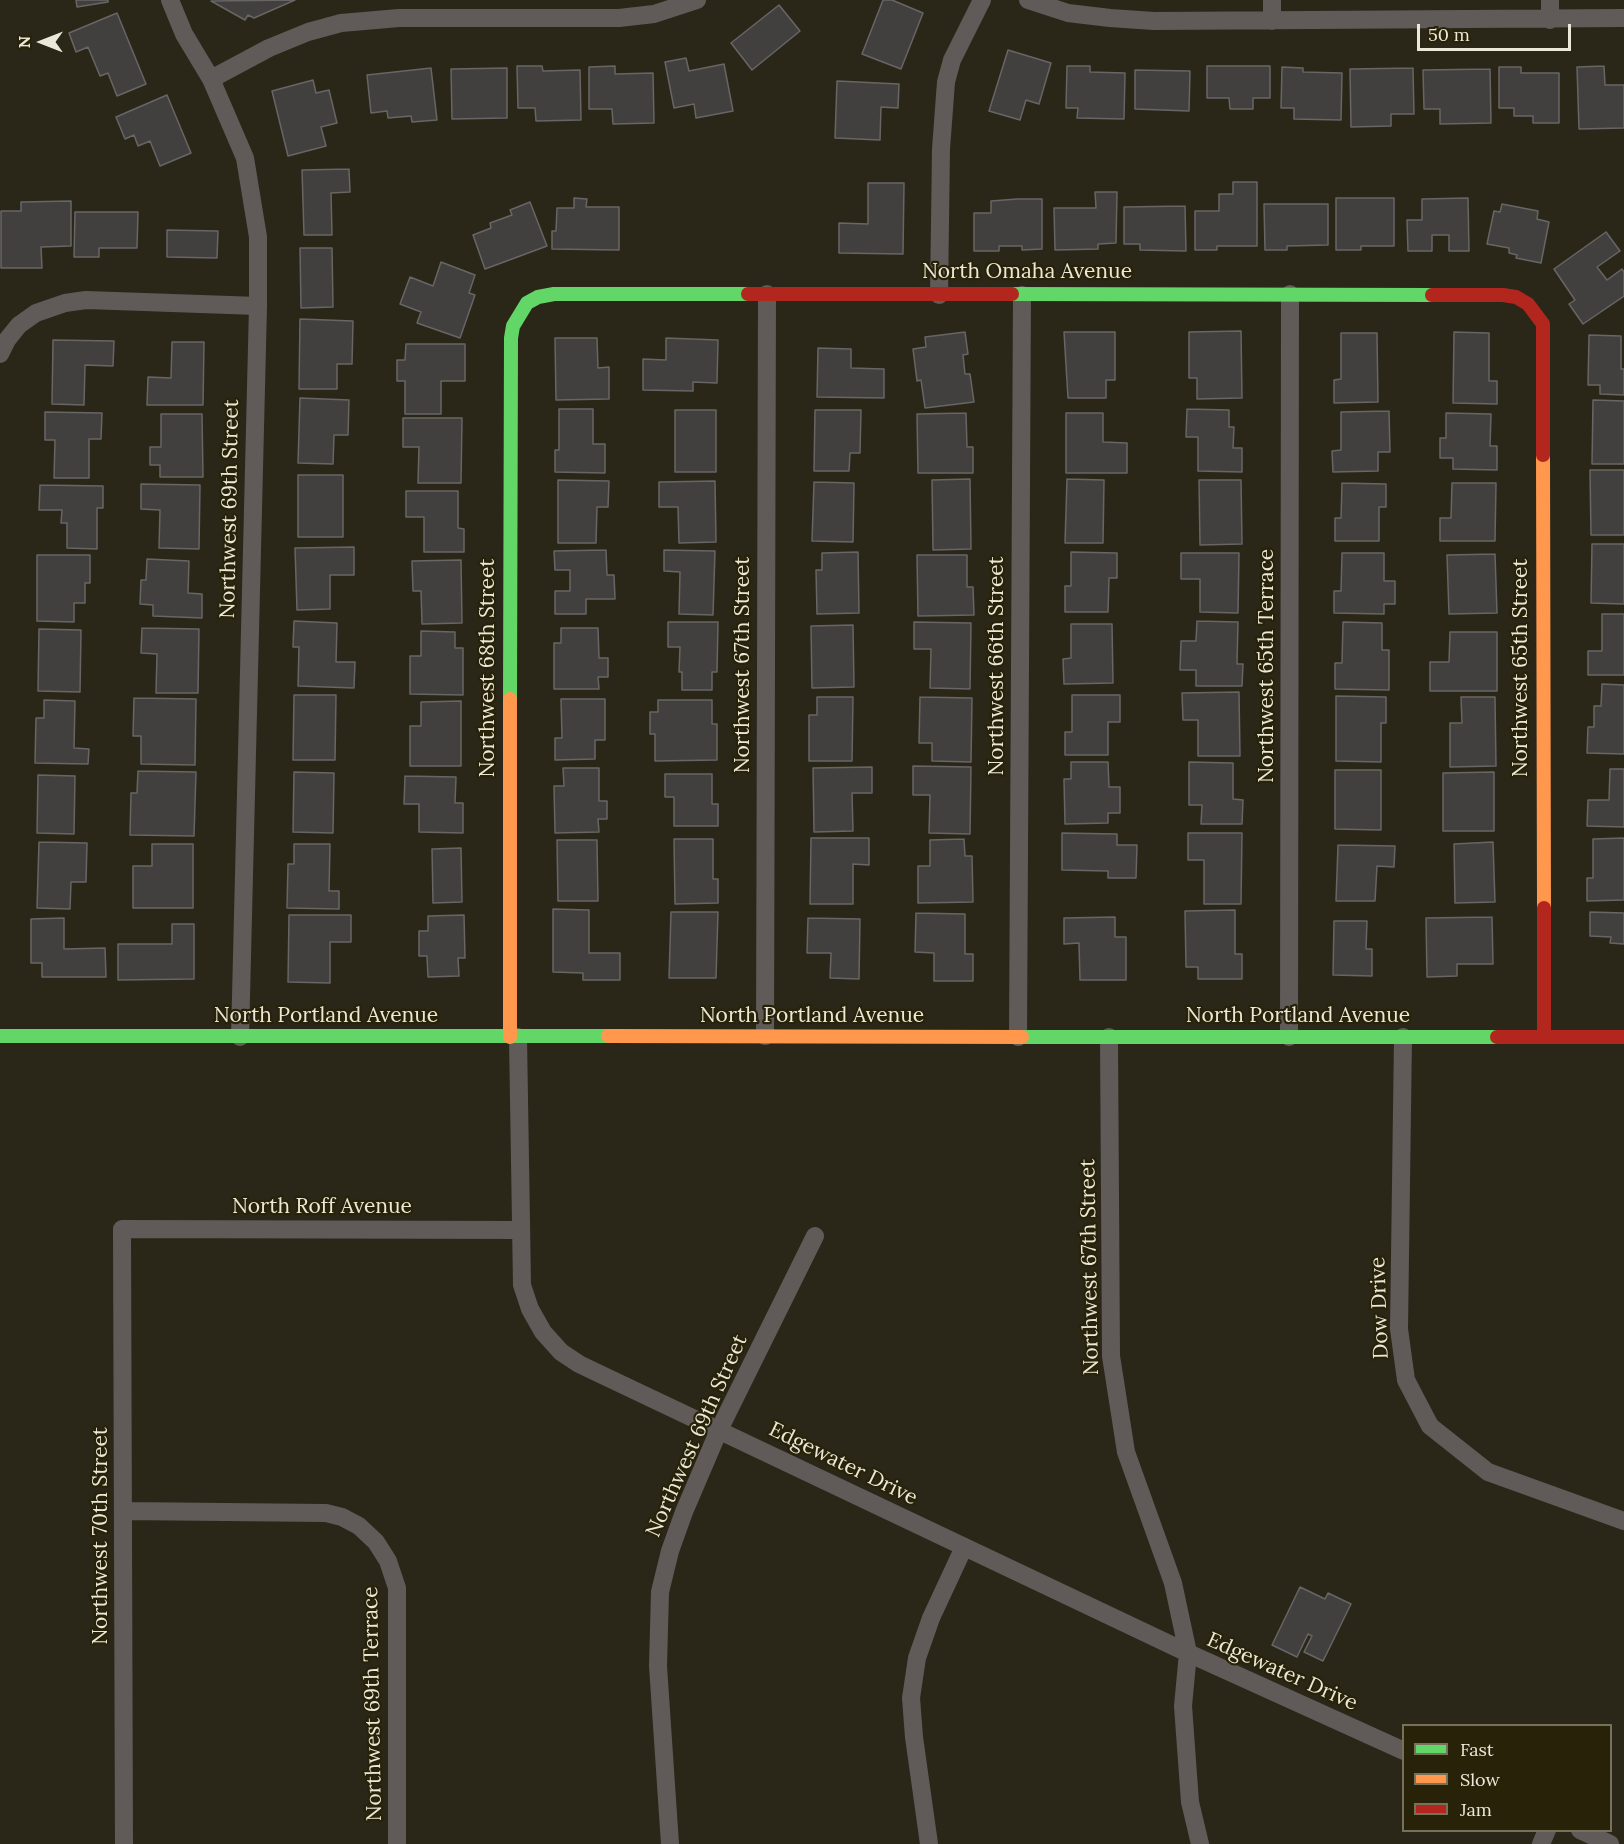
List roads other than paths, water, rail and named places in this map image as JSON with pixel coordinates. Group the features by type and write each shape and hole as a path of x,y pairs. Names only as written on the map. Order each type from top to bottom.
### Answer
{"street":[{"name":"Northwest 69th Street","path":"170,0 184,34 211,79 245,158 258,237 240,1037"},
{"path":"211,79 269,48 308,32 341,23 399,18 619,18 654,14 698,0"},
{"path":"939,295 941,148 946,82 952,60 982,0"},
{"path":"1028,0 1068,12 1154,21 1624,18"},
{"path":"1272,0 1272,21"},
{"path":"1550,0 1550,20"},
{"name":"North Omaha Avenue","path":"526,303 538,297 554,294 1290,294 1503,295 1516,297 1528,304"},
{"name":"Northwest 67th Street","path":"765,1036 767,294"},
{"name":"Northwest 65th Terrace","path":"1289,1037 1290,294"},
{"name":"Northwest 66th Street","path":"1018,1037 1022,295"},
{"path":"0,354 7,340 19,325 36,313 65,303 86,300 258,306"},
{"name":"Northwest 68th Street","path":"514,1037 512,338 513,326 526,303"},
{"name":"Northwest 65th Street","path":"1528,304 1543,324 1544,1037"},
{"name":"North Portland Avenue","path":"0,1036 1624,1037"},
{"name":"Northwest 67th Street","path":"1109,1036 1111,1356 1125,1452 1173,1583 1188,1653 1183,1706 1190,1802 1200,1844"},
{"name":"Edgewater Drive","path":"514,1037 522,1285 530,1309 543,1332 561,1352 602,1376 1188,1653 1402,1750"},
{"name":"Dow Drive","path":"1403,1037 1399,1329 1406,1380 1430,1426 1488,1472 1624,1521"},
{"name":"North Roff Avenue","path":"122,1229 521,1230"},
{"name":"Northwest 70th Street","path":"122,1229 124,1844"},
{"name":"Northwest 69th Street","path":"670,1844 658,1666 660,1592 670,1551 684,1512 719,1430 815,1236"},
{"name":"Northwest 69th Terrace","path":"124,1511 326,1513 342,1517 359,1526 376,1542 388,1561 397,1588 397,1844"},
{"path":"929,1844 911,1698 917,1659 931,1618 964,1547"},
{"path":"1584,1832 1610,1844"}]}
